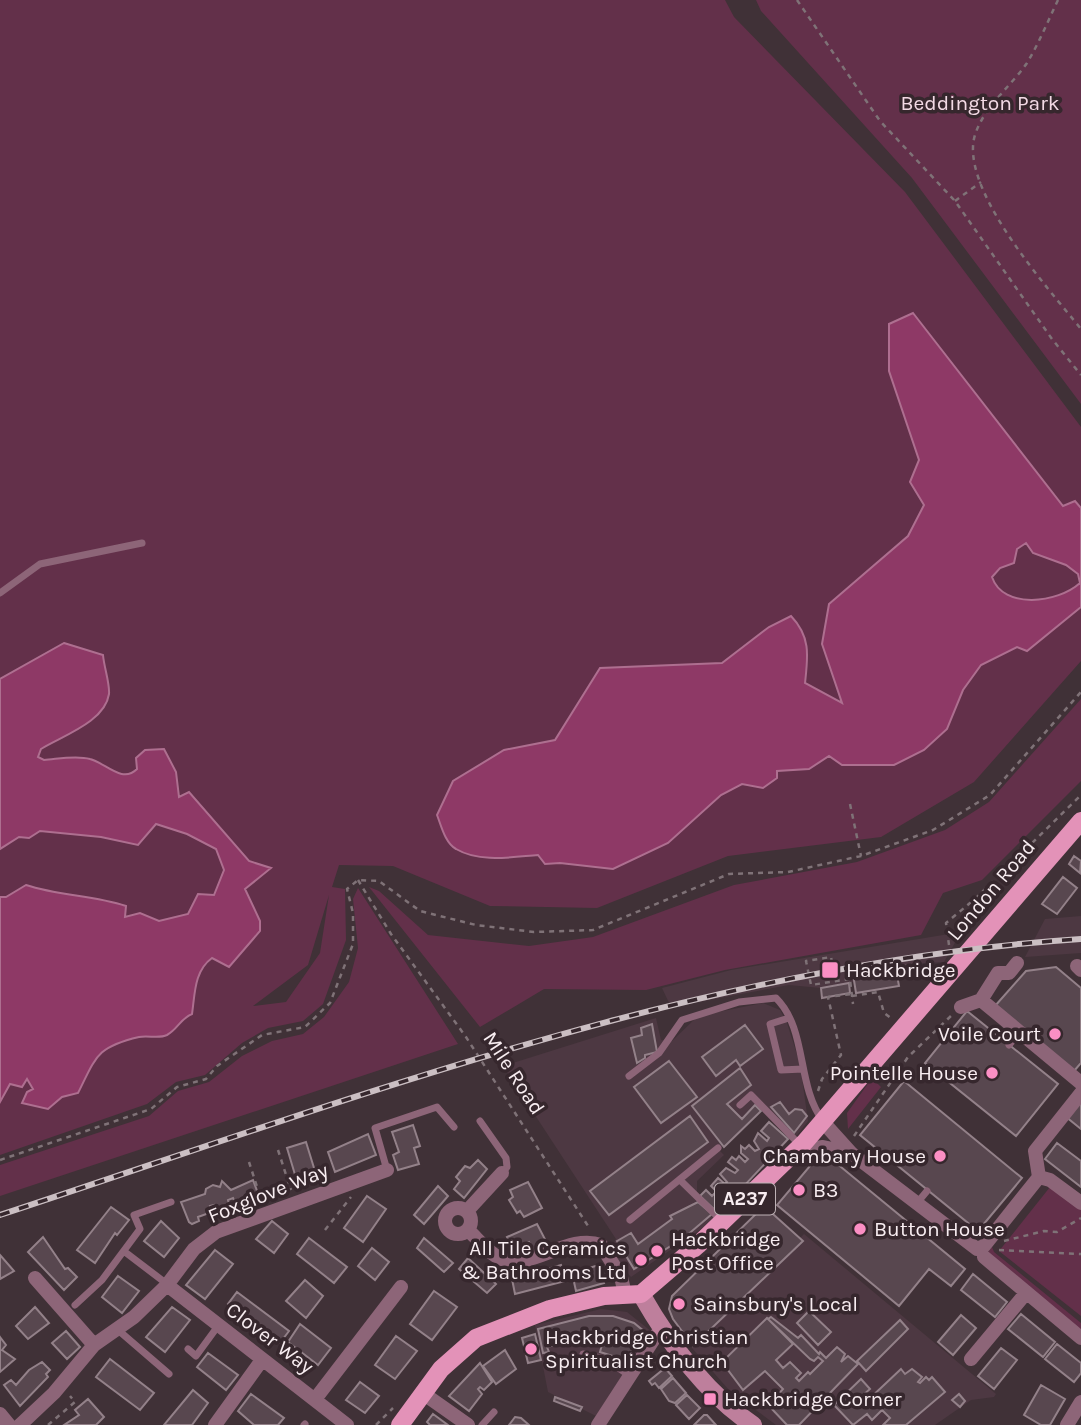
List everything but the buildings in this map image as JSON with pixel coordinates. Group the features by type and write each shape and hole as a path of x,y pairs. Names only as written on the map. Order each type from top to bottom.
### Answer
{"main road":[{"name":"London Road","path":"633,1294 722,1221 823,1122 1081,821"},
{"path":"400,1425 455,1355 492,1330 550,1309 633,1294 713,1389 753,1425"}],"street":[{"path":"961,1007 981,1000 998,973 1009,973 1017,962"},
{"path":"981,1000 1081,1083"},
{"path":"823,1122 849,1150 974,1249 987,1248 1039,1177 1035,1152 1081,1093"},
{"path":"797,1149 823,1147 849,1150"},
{"name":"Foxglove Way","path":"20,1425 61,1385 94,1345 118,1331 167,1285 194,1249 216,1232 387,1170"},
{"path":"467,1211 502,1173"},
{"path":"1039,1177 1050,1180 1081,1203"},
{"path":"459,1208 467,1211 472,1222 468,1230 461,1234 452,1233 445,1222 451,1210 459,1208"},
{"path":"468,1230 491,1252 510,1261 579,1243 601,1245 633,1294"},
{"path":"987,1248 1027,1293 1081,1338"},
{"path":"35,1278 94,1345"},
{"name":"Clover Way","path":"167,1285 262,1360 316,1398 347,1425"},
{"path":"316,1398 401,1287"},
{"path":"971,1359 1027,1293"},
{"path":"598,1425 661,1328"},
{"path":"216,1425 262,1360"},
{"path":"424,1394 468,1425"},
{"path":"1067,1425 1081,1402"},
{"path":"0,1414 9,1425"}],"lane":[{"path":"0,593 40,564 142,543"},
{"path":"629,1076 659,1053 682,1020 767,997 776,998 789,1018 809,1101 823,1122"},
{"path":"789,1018 770,1024 781,1070 803,1069"},
{"path":"1009,1045 1020,1032"},
{"path":"740,1105 751,1095 797,1149"},
{"name":"Foxglove Way","path":"387,1170 375,1128 437,1107 454,1126"},
{"path":"480,1121 506,1158 507,1167 502,1173"},
{"path":"630,1220 718,1148"},
{"path":"680,1180 722,1221"},
{"path":"916,1203 927,1191"},
{"path":"75,1305 125,1252 140,1228 134,1214 171,1202"},
{"path":"125,1252 167,1285"},
{"path":"188,1349 196,1356 218,1326"},
{"path":"118,1331 169,1374"},
{"path":"583,1354 605,1359 629,1375"},
{"path":"482,1425 494,1412"}],"path":[{"path":"797,0 880,121 955,201 1081,376"},
{"path":"1058,0 1025,65 977,129 971,148 974,167 981,182 1022,255 1081,329"},
{"path":"955,201 981,182"},
{"path":"0,1160 151,1109 177,1087 206,1079 217,1066 262,1035 305,1027 330,1003 343,976 353,944 353,914 347,889 358,880 379,881 420,911 476,925 534,932 593,930 729,874 788,872 861,856 933,830 990,795 1081,692"},
{"path":"949,945 946,923 976,898 1081,794"},
{"path":"850,804 861,856"},
{"name":"Mile Road","path":"358,880 391,934 466,1037 601,1245"},
{"path":"832,964 829,957 806,961 811,985 850,979"},
{"path":"849,972 853,1004"},
{"path":"816,1097 821,1079 841,1055 828,998 878,992 884,1013 894,1022"},
{"path":"849,1150 908,1057 961,1007"},
{"path":"278,1150 296,1202"},
{"path":"249,1162 266,1213"},
{"path":"325,1230 353,1194 349,1183"},
{"path":"987,1248 1044,1231 1057,1232 1081,1218"},
{"path":"987,1248 999,1251 1081,1254"},
{"path":"48,1425 75,1402 61,1385"},
{"path":"72,1404 75,1408"}],"shaded area":[{"path":"913,313 1063,506 1075,501 1081,508 1081,607 1027,651 1017,647 981,665 963,690 947,729 924,750 894,765 842,765 829,756 809,769 777,771 777,778 763,788 742,784 721,795 668,843 613,869 545,864 538,855 486,858 465,853 452,846 437,815 453,781 504,750 555,740 600,668 722,663 769,627 791,616 802,632 807,647 805,683 842,703 822,644 829,604 908,536 924,505 910,482 919,460 889,371 889,324","holes":["1026,543 1033,553 1066,565 1078,574 1080,583 1059,595 1032,600 1007,595 998,588 992,577 1000,568 1014,563 1017,549"]},
{"path":"64,643 103,655 109,694 100,713 41,749 38,757 44,760 85,758 126,774 137,769 136,758 145,750 164,749 176,772 179,797 189,792 249,861 271,868 245,889 260,921 260,931 229,967 212,958 206,963 196,983 192,1014 167,1035 139,1037 106,1050 94,1062 78,1093 62,1097 48,1109 22,1103 27,1092 33,1089 27,1079 22,1087 10,1084 0,1102 0,897 6,897 26,885 114,902 126,906 125,917 140,913 159,921 188,914 198,894 214,895 224,870 216,849 187,834 156,824 138,845 101,837 40,831 29,838 19,837 0,849 0,679"},
{"path":"1081,916 1081,953 1025,957 1045,919"},
{"path":"961,932 944,962 911,964 849,983 850,993 822,998 821,988 789,985 671,1007 662,988 731,970"},
{"path":"763,1003 780,1010 787,1023 800,1064 808,1121 795,1138 765,1108 719,1150 724,1155 697,1181 697,1194 717,1218 631,1277 609,1252 616,1239 503,1066 656,1018 661,1040 672,1041 698,1016"},
{"path":"804,1234 996,1394 994,1397 971,1400 935,1425 776,1425 729,1390 692,1348"},
{"path":"601,1309 627,1312 652,1332 596,1416 548,1392 535,1325"}],"green space":[{"path":"0,0 725,0 734,17 905,192 1081,427 1081,661 974,782 881,837 728,856 597,908 490,906 393,866 339,865 332,887 345,889 346,940 323,1004 303,1021 268,1028 242,1043 205,1075 176,1082 147,1104 0,1155","holes":["329,895 320,953 286,1002 253,1006 308,965"]},
{"name":"Beddington Park","path":"756,0 1081,0 1081,404 912,178 761,11"},
{"path":"1081,699 1081,781 982,880 943,893 921,935 725,970 646,990 544,989 480,1027 369,887 379,891 428,935 529,946 593,937 734,885 857,862 945,830 989,802"},
{"path":"358,888 458,1044 0,1196 0,1165 149,1116 178,1091 209,1082 242,1056 272,1041 303,1034 324,1017 349,982 358,948 353,899"},
{"path":"872,1078 881,1087 848,1129 847,1113"},
{"path":"1050,1187 1081,1208 1081,1316 999,1251"},
{"path":"992,1247 994,1252 1081,1323 1081,1330 986,1255"}],"railway":[{"path":"0,1215 398,1083 533,1042 668,1006 804,976 942,953 1081,939"}],"place":[{"name":"Hackbridge","path":"830,970"},
{"name":"Voile Court","path":"1055,1034"},
{"name":"Pointelle House","path":"992,1073"},
{"name":"Chambary House","path":"940,1156"},
{"name":"B3","path":"799,1190"},
{"name":"Button House","path":"860,1229"},
{"name":"Hackbridge Post Office","path":"657,1251"},
{"name":"All Tile Ceramics & Bathrooms Ltd","path":"641,1260"},
{"name":"Sainsbury's Local","path":"679,1304"},
{"name":"Hackbridge Christian Spiritualist Church","path":"531,1349"},
{"name":"Hackbridge Corner","path":"710,1399"}]}
